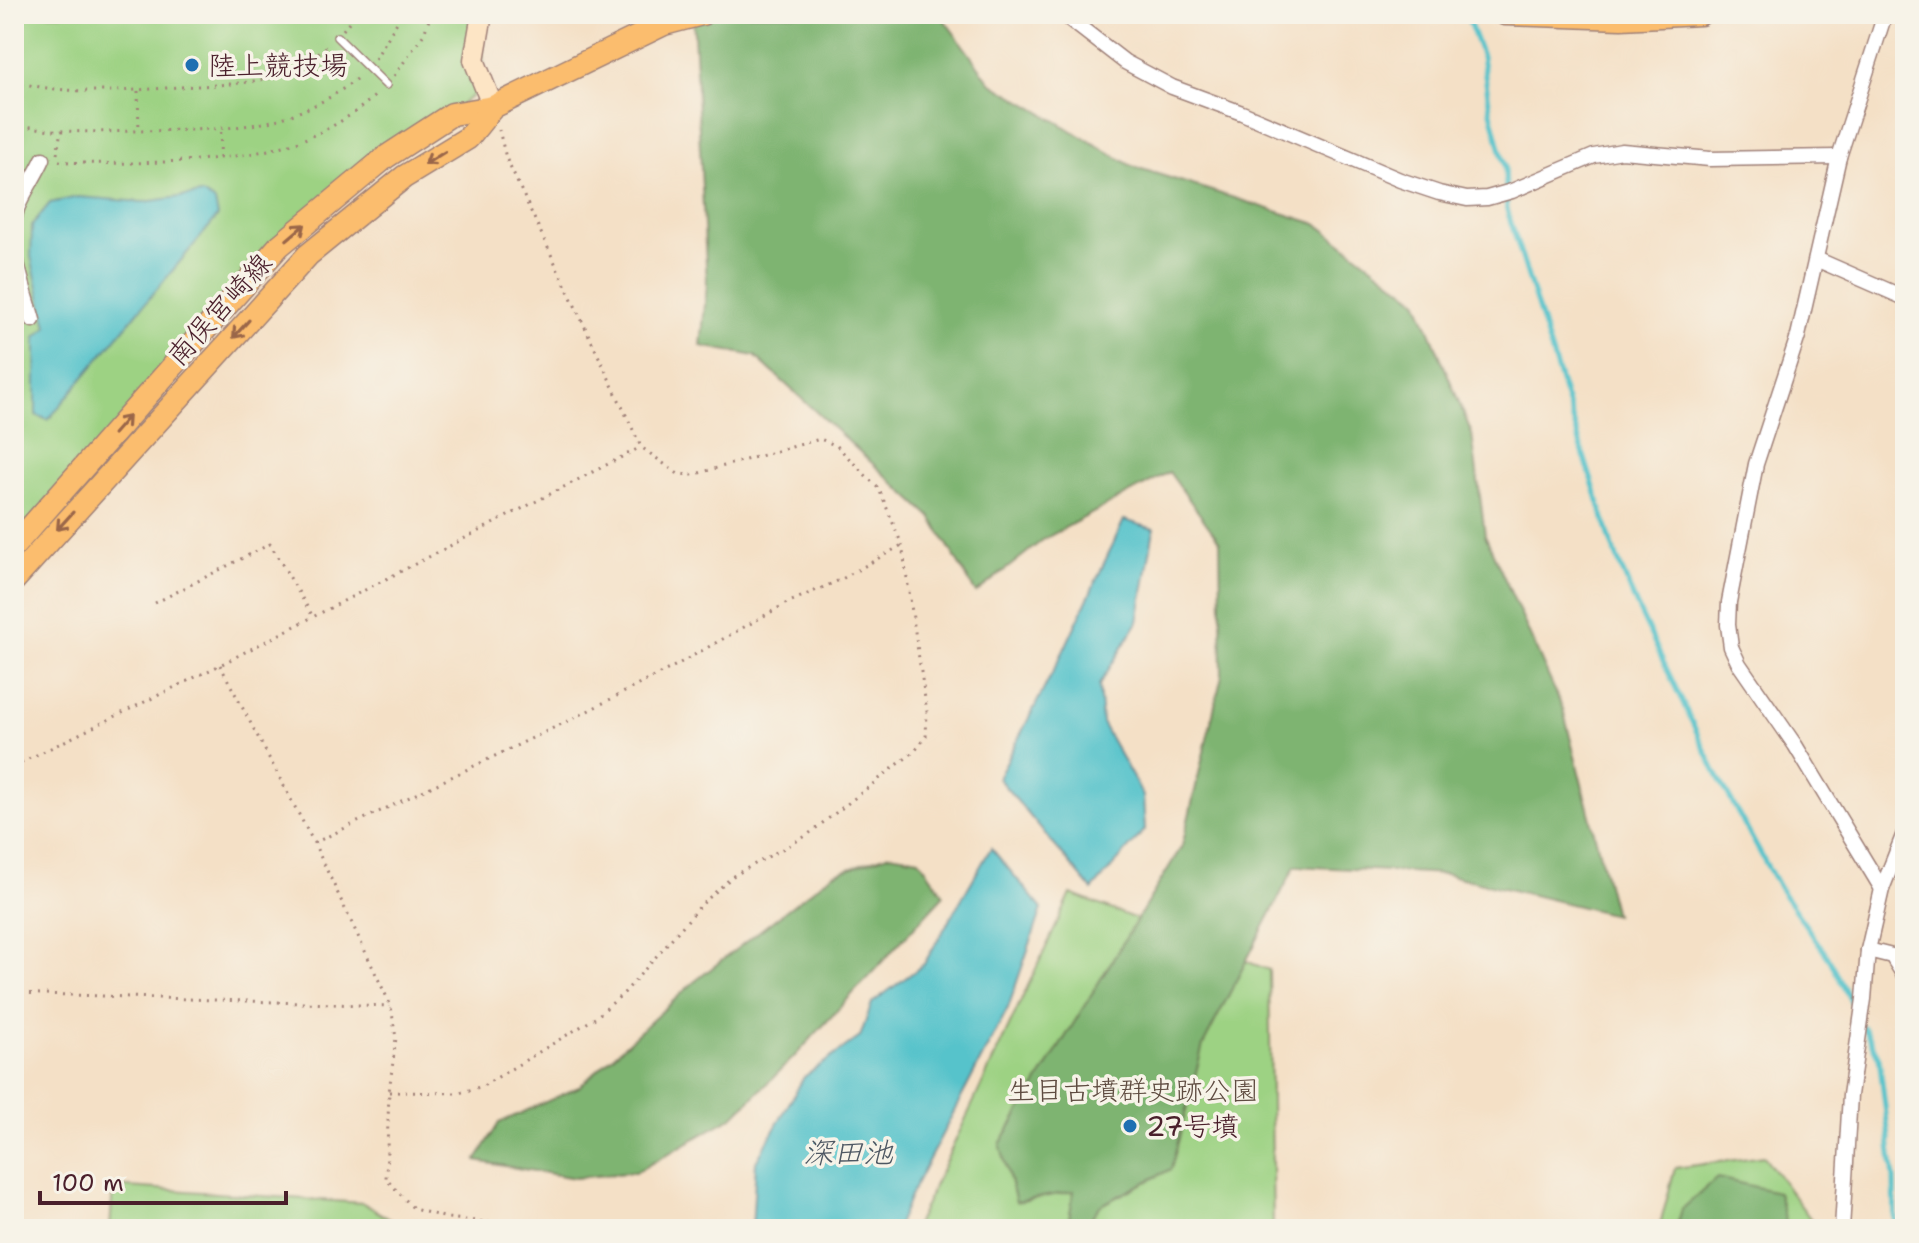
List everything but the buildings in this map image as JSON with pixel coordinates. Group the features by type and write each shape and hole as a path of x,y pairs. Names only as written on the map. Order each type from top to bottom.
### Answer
{"main road":[{"name":"南俣宮崎線","path":"14,546 279,246 386,157 452,114 493,107 664,24 702,14"},
{"path":"1505,14 1621,18 1700,14"},
{"name":"南俣宮崎線","path":"14,580 308,255 404,177 468,138 493,107"}],"street":[{"path":"482,14 474,60 493,107"},
{"path":"1063,14 1125,62 1172,87 1400,180 1467,199 1487,198 1512,191 1594,156 1622,151 1710,159 1839,157"},
{"path":"1882,889 1795,745 1739,664 1731,647 1728,625 1729,602 1756,464 1798,336 1839,157 1876,34 1885,14"},
{"path":"33,320 16,267 15,224 18,208 43,159"},
{"path":"1816,259 1905,298"},
{"path":"1842,1229 1850,1095 1868,950 1882,889 1905,831"},
{"path":"1868,950 1892,956 1905,977"}],"lane":[{"path":"337,37 386,85"}],"path":[{"path":"14,81 73,89 138,91 248,82 280,75 307,60 337,37 355,14"},
{"path":"14,123 30,128 61,130 139,131 272,121 303,110 355,80 375,59 402,14"},
{"path":"61,130 56,161 135,163 266,152 311,137 360,110 386,85 424,34 431,14"},
{"path":"138,91 139,131"},
{"path":"389,1092 459,1093 483,1086 595,1018 625,992 701,905 733,876 806,836 915,751 926,736 927,712 902,545 879,489 837,446 820,439 692,475 678,474 641,447 506,158 493,107"},
{"path":"220,158 221,127"},
{"path":"14,156 43,159"},
{"path":"14,766 220,665 641,447"},
{"path":"155,603 270,544 312,615"},
{"path":"314,843 588,711 787,603 840,580 902,545"},
{"path":"220,665 314,843 391,1006 396,1038 389,1092 386,1179 414,1209 447,1218 555,1229"},
{"path":"14,993 391,1006"}],"green space":[{"path":"14,14 482,14 484,87 279,246 14,546"},
{"path":"693,14 940,14 990,82 1132,166 1317,224 1417,300 1472,434 1485,535 1563,709 1615,915 1445,874 1295,866 1203,1045 1171,1169 1101,1205 1082,1229 1067,1229 1074,1191 1016,1202 1000,1144 1182,846 1222,675 1220,542 1169,472 1044,539 976,593 931,517 755,356 701,346 707,284"},
{"path":"890,854 919,859 944,895 794,1057 734,1116 636,1172 575,1178 476,1161 499,1123 579,1087 694,982 833,874"},
{"name":"生目古墳群史跡公園","path":"1071,894 1269,970 1273,1229 914,1229"},
{"path":"1764,1156 1818,1229 1659,1229 1675,1168"},
{"path":"1717,1178 1778,1192 1788,1229 1676,1229 1682,1209"},
{"path":"113,1186 363,1203 406,1229 110,1229"}],"water":[{"path":"202,194 215,202 218,216 48,420 36,415 36,337 47,327 31,257 32,225 50,203 78,197 143,202"},
{"path":"1124,520 1154,529 1138,622 1099,685 1102,723 1143,796 1145,830 1092,890 998,778 1064,650"},
{"name":"深田池","path":"991,848 1042,909 1008,1008 912,1192 896,1229 752,1229 756,1162 804,1077 860,1037 872,1003 924,964"}],"waterway":[{"path":"1466,14 1482,56 1490,108 1505,167 1507,210 1613,548 1716,773 1780,889 1830,960 1857,1014"},
{"path":"1863,1027 1879,1058 1894,1178 1895,1229"}],"place":[{"name":"陸上競技場","path":"192,65"},
{"name":"27号墳","path":"1130,1126"}]}
